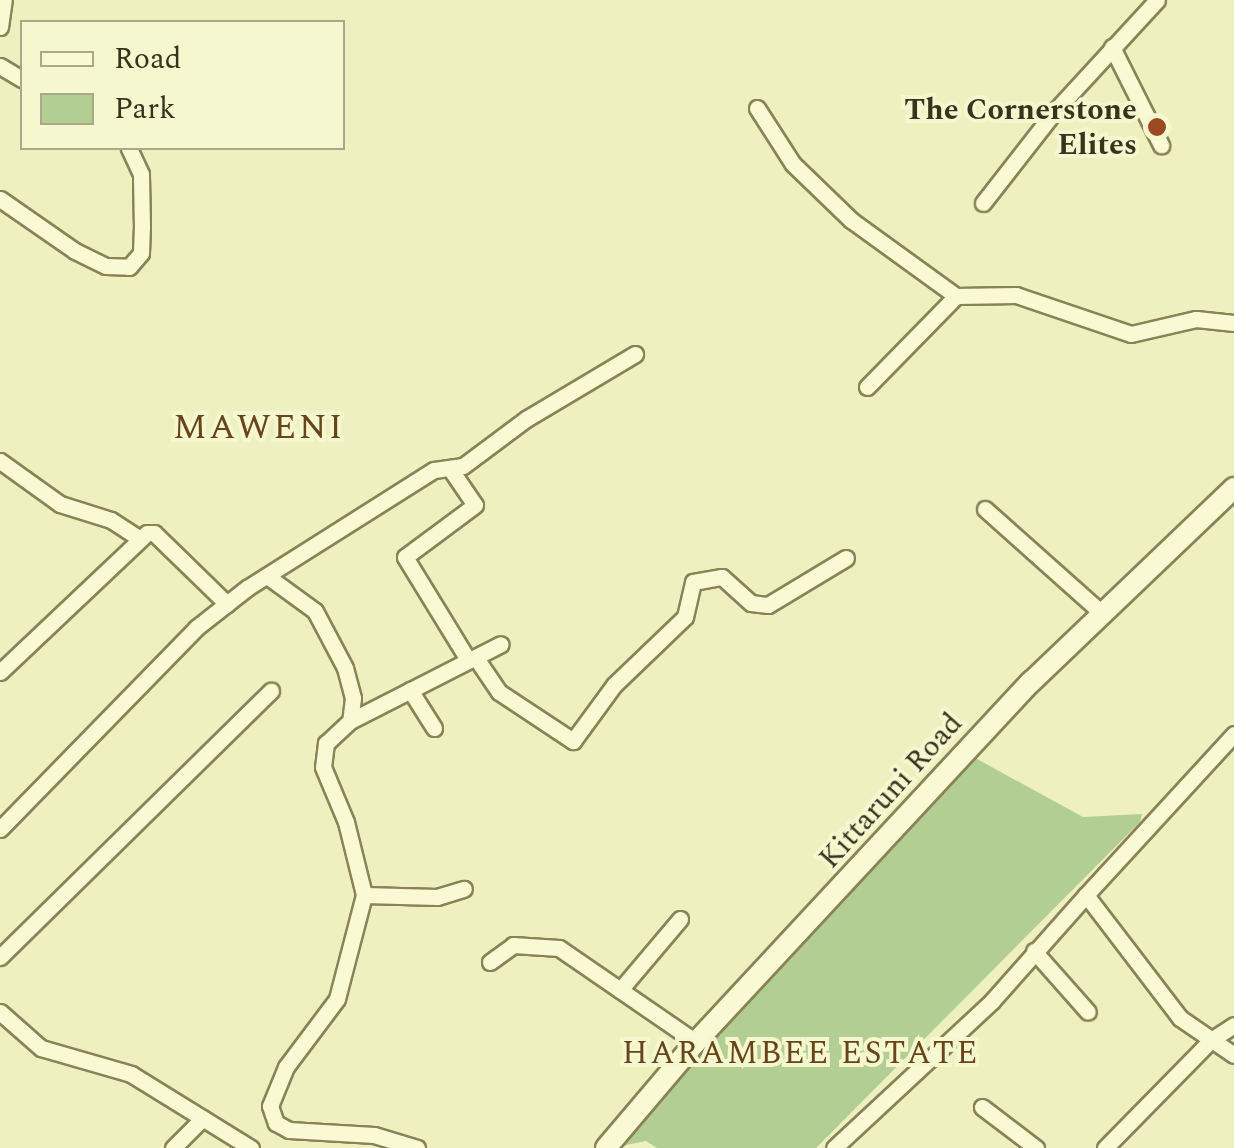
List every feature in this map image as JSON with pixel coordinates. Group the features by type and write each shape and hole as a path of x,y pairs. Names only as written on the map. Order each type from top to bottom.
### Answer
{"street":[{"path":"0,27 4,0"},
{"path":"983,203 1112,47 1157,0"},
{"path":"1112,47 1160,145"},
{"path":"757,108 804,176 852,220 956,296 1016,296 1131,334 1196,319 1234,323"},
{"path":"0,199 75,251 106,266 129,267 140,253 142,228 141,174 130,150"},
{"path":"867,387 956,296"},
{"path":"0,829 227,604 434,470 451,470 635,354"},
{"path":"0,462 60,504 111,520 139,538"},
{"path":"451,470 475,505 405,555 472,659 499,692 573,741 623,674 685,617 694,582 722,577 752,603 768,604 846,558"},
{"name":"Kittaruni Road","path":"606,1148 696,1042 1031,682 1234,488"},
{"path":"985,508 1104,614"},
{"path":"0,672 139,538 154,533 227,604"},
{"path":"267,576 315,611 330,635 353,698 350,720"},
{"path":"417,1148 374,1134 288,1130 276,1123 270,1106 286,1067 337,1000 364,895 346,822 323,767 326,743 350,720 501,644"},
{"path":"410,690 434,728"},
{"path":"0,956 271,691"},
{"path":"834,1148 992,1001 1234,734"},
{"path":"364,895 437,897 464,889"},
{"path":"1086,894 1180,1018 1234,1056"},
{"path":"620,990 680,919"},
{"path":"490,962 504,948 544,944 568,953 696,1042"},
{"path":"1034,951 1088,1012"},
{"path":"0,1012 41,1048 131,1074 251,1148"},
{"path":"1104,1148 1210,1040 1234,1025"},
{"path":"982,1107 1036,1148"},
{"path":"173,1148 203,1118"}],"green space":[{"path":"966,753 1083,817 1142,814 1140,822 816,1148 657,1148 646,1141 611,1148 840,904"}],"place":[{"name":"The Cornerstone Elites","path":"1157,127"}],"district":[{"name":"MAWENI","path":"259,428"},
{"name":"HARAMBEE ESTATE","path":"801,1054"}]}
